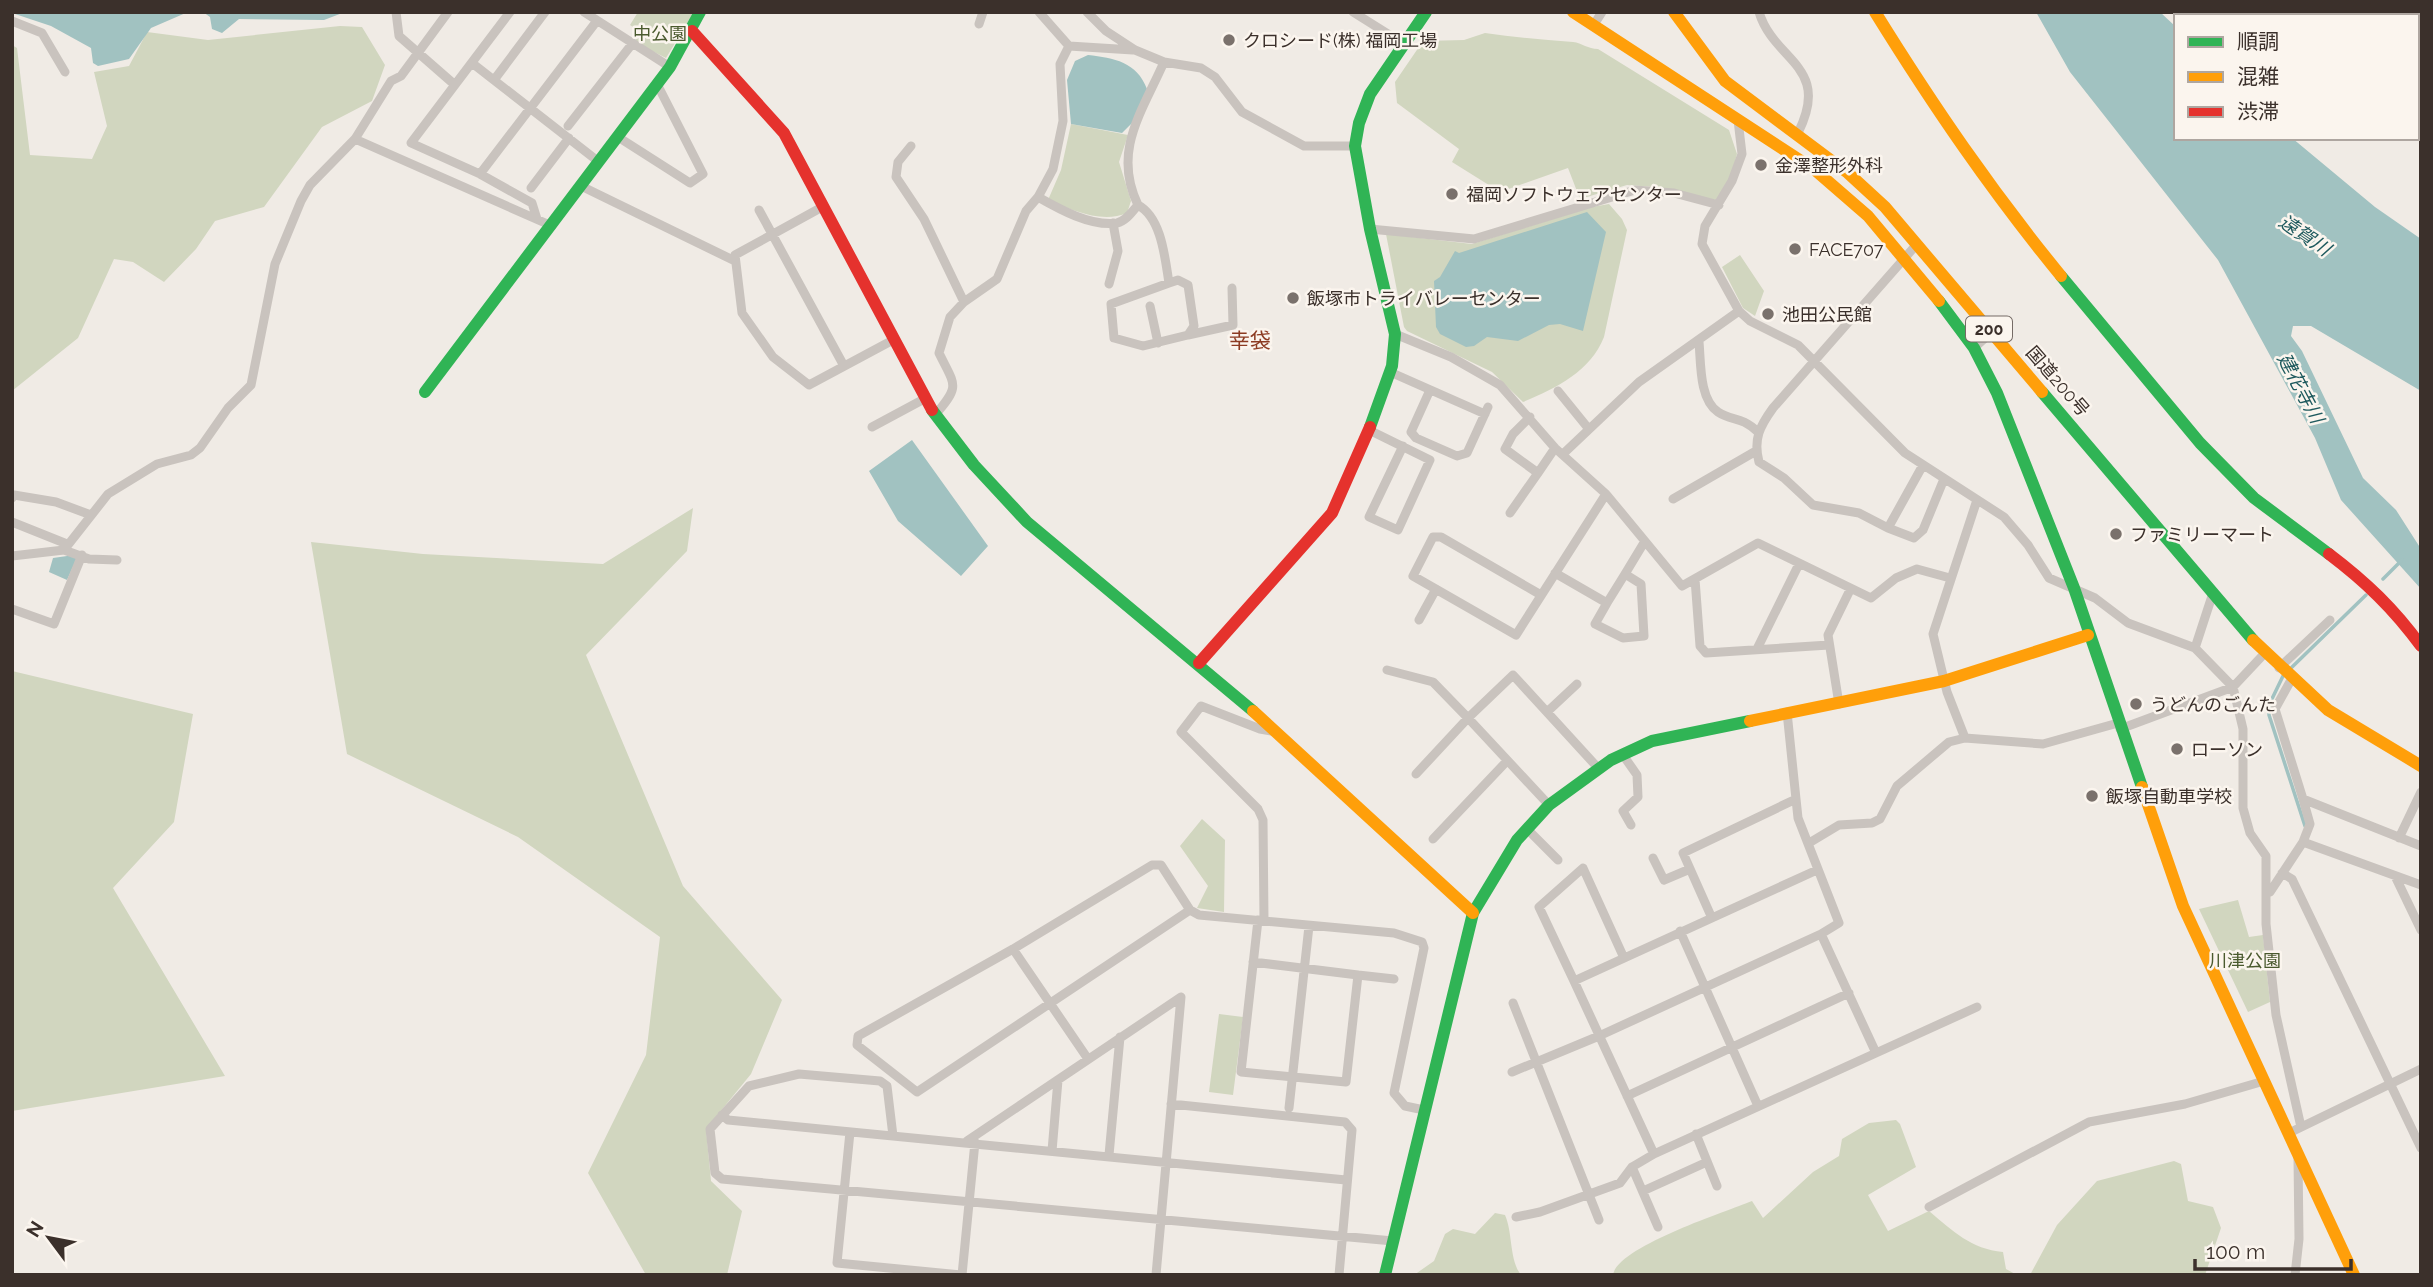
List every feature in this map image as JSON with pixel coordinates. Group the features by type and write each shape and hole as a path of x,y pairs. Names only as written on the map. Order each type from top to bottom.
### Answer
{"main road":[{"path":"425,393 670,67 700,12"},
{"path":"1199,663 1332,513 1369,430 1390,372 1395,334 1370,229 1355,146 1359,123 1370,94 1426,12"},
{"path":"1573,12 1815,170 1868,216 1906,258 1973,348 1997,393 2074,588 2119,726 2183,906 2264,1081 2295,1130 2298,1156 2354,1275"},
{"name":"国道200号","path":"1674,12 1725,81 1849,173 1917,244 2264,654 2285,674 2358,731 2421,766"},
{"path":"1875,12 1942,120 1998,199 2200,443 2254,498 2369,584 2396,612 2421,646"},
{"path":"692,31 784,133 935,415 974,465 1027,522 1279,732 1473,913"},
{"path":"1709,100 1725,81"},
{"path":"1385,1275 1473,913 1497,869 1549,805 1598,769 1652,741 1944,681 2088,635"}],"street":[{"path":"396,12 399,36 455,85"},
{"path":"12,556 66,547 108,494 156,464 191,456 251,385 275,264 301,201 310,185 355,139 391,81 401,76 448,12"},
{"path":"510,12 411,143 480,174 532,203 537,219"},
{"path":"494,80 545,12"},
{"path":"584,12 670,67"},
{"path":"979,24 983,12"},
{"path":"1039,12 1069,46 1135,50"},
{"path":"1087,12 1106,31 1135,50 1164,62 1201,68 1215,77 1242,112 1304,146 1355,146"},
{"path":"1353,12 1404,44"},
{"path":"1594,26 1602,12"},
{"path":"1759,12 1765,31 1795,60 1807,84 1808,113 1798,133"},
{"path":"12,21 42,33 65,72"},
{"path":"480,174 596,22"},
{"path":"568,126 632,44"},
{"path":"935,415 953,395 955,381 939,353 950,317 964,302 990,287 997,279 1026,211 1038,197 1057,155 1063,121 1060,64 1069,46"},
{"path":"1164,62 1126,158 1129,187 1157,231 1169,283"},
{"path":"472,63 599,162"},
{"path":"618,137 690,183 703,174 657,84"},
{"path":"1738,120 1742,154 1719,205 1705,226 1702,244 1739,311 1750,321 1798,345 1905,453 2004,517 2028,545 2049,578 2095,598 2128,623 2195,648 2233,687 2243,729 2243,808 2249,834 2266,856 2266,900 2276,1015 2295,1130 2421,1069"},
{"path":"531,188 569,138"},
{"path":"355,139 552,226"},
{"path":"911,146 898,162 895,177 924,219 964,302"},
{"path":"582,186 735,261"},
{"path":"1370,229 1474,239 1635,190 1674,193 1719,205"},
{"path":"1038,197 1062,211 1114,223 1126,218 1138,205"},
{"path":"824,206 735,255 742,313 773,357 809,385 893,340"},
{"path":"759,210 844,366"},
{"path":"1109,284 1118,251 1114,223"},
{"path":"1917,244 1773,408 1758,432 1756,451 1759,462 1784,478 1813,505 1859,513 1914,538 1923,530 1944,479"},
{"path":"1188,335 1194,326 1188,285 1178,280 1111,304 1114,338 1143,346 1233,325 1232,288"},
{"path":"1150,306 1158,343"},
{"path":"1510,513 1538,473 1560,450 1639,382 1699,342 1739,311"},
{"path":"1965,336 1983,321"},
{"path":"1973,348 1992,332"},
{"path":"1395,334 1500,385 1560,450 1606,494 1682,586 1758,543 1850,590 1876,597 1896,578 1917,569 1950,578"},
{"path":"1699,342 1705,391 1711,405 1720,413 1744,419 1758,432"},
{"path":"1390,372 1430,390 1487,410 1467,453 1457,456 1416,438 1412,432 1430,390"},
{"path":"1558,391 1588,428"},
{"path":"872,428 926,398"},
{"path":"1530,416 1513,434 1505,449 1538,473"},
{"path":"1369,430 1403,446 1430,460 1398,530 1369,517 1403,446"},
{"path":"1673,499 1756,451"},
{"path":"1888,528 1923,465"},
{"path":"1541,595 1441,537 1433,537 1413,576 1516,635 1606,494"},
{"path":"12,498 14,495 56,502 91,515"},
{"path":"1965,738 1944,681 1933,634 1977,500"},
{"path":"12,522 89,559 117,560"},
{"path":"1625,574 1641,584 1644,636 1623,638 1595,624 1606,603 1645,541"},
{"path":"12,609 54,624 82,555"},
{"path":"1757,649 1800,564"},
{"path":"1555,573 1606,603"},
{"path":"1695,579 1700,646 1706,653 1829,645"},
{"path":"1419,620 1436,589"},
{"path":"1839,704 1828,635 1850,590"},
{"path":"2195,648 2213,593"},
{"path":"2266,900 2303,842 2310,824 2275,709 2285,674 2330,620"},
{"path":"1809,843 1839,825 1880,819 1898,786 1938,748 1965,738 2043,744 2119,726 2233,687 2264,654"},
{"path":"1387,670 1433,682 1549,805"},
{"path":"1416,774 1513,675 1598,769"},
{"path":"1547,712 1577,684"},
{"path":"1279,732 1260,729 1201,706 1181,732 1258,809 1262,820 1261,920 1253,962 1241,1072 1346,1082 1358,975"},
{"path":"1512,1072 1599,1036 1821,934 1839,923 1798,818 1787,712"},
{"path":"1623,755 1640,784 1639,797 1623,811 1630,825"},
{"path":"1433,839 1507,761"},
{"path":"2399,838 2421,792"},
{"path":"1711,916 1683,853 1796,799"},
{"path":"2303,799 2421,846"},
{"path":"1527,829 1558,860"},
{"path":"2303,842 2421,886"},
{"path":"1653,858 1664,880 1690,869"},
{"path":"1190,910 917,1092 857,1045 858,1036 1013,949 1152,865 1161,865 1190,910 1199,915 1394,933 1422,942 1424,948 1394,1093 1405,1105 1424,1110"},
{"path":"1623,958 1583,868 1539,907 1654,1153"},
{"path":"1574,982 1711,916 1817,870"},
{"path":"2282,873 2292,879 2421,1148"},
{"path":"2395,876 2421,930"},
{"path":"1289,1108 1309,926"},
{"path":"1680,931 1758,1106"},
{"path":"1821,934 1876,1053"},
{"path":"1013,949 1088,1059"},
{"path":"1253,962 1394,979"},
{"path":"1627,1096 1849,993"},
{"path":"970,1142 1181,997 1156,1275"},
{"path":"1513,1003 1599,1220"},
{"path":"1516,1217 1620,1183 1632,1167 1654,1153 1977,1007"},
{"path":"1110,1155 1120,1037"},
{"path":"893,1136 887,1086 880,1081 799,1074 748,1086 710,1129 715,1173 722,1179 1393,1241"},
{"path":"1052,1151 1058,1080"},
{"path":"1929,1207 2089,1122 2185,1104 2264,1081"},
{"path":"1171,1104 1345,1122 1352,1130 1339,1275"},
{"path":"722,1115 728,1120 1346,1180"},
{"path":"850,1132 842,1191 837,1263 961,1275 969,1203 970,1142"},
{"path":"1696,1134 1717,1186"},
{"path":"2295,1275 2299,1239 2298,1156"},
{"path":"1643,1191 1707,1162"},
{"path":"1632,1167 1658,1227"}],"green space":[{"name":"中公園","path":"638,12 694,12 666,58 634,42 640,32 630,25"},
{"path":"340,26 362,27 385,65 372,101 322,127 264,207 215,221 196,249 164,282 133,262 114,259 78,338 12,391 12,45 17,48 30,155 92,159 107,126 94,72 129,66 147,32 208,40"},
{"path":"1485,33 1573,42 1598,49 1729,130 1737,154 1731,177 1716,200 1655,187 1627,185 1580,199 1568,168 1500,192 1452,162 1459,149 1397,103 1395,82 1423,41 1464,40"},
{"path":"1071,124 1128,135 1119,162 1131,201 1127,213 1097,216 1048,200 1061,170"},
{"path":"1609,204 1622,219 1627,230 1604,337 1590,360 1559,385 1523,402 1492,372 1407,331 1404,327 1386,234 1472,244"},
{"path":"1740,255 1764,291 1755,316 1743,308 1722,267"},
{"path":"693,508 687,551 586,655 683,886 782,1000 751,1074 706,1129 711,1181 742,1211 727,1275 646,1275 588,1173 646,1055 660,937 518,837 347,754 311,542 423,554 603,564"},
{"path":"12,671 193,714 174,822 113,888 225,1076 12,1111"},
{"path":"1202,819 1225,840 1224,912 1197,908 1208,886 1180,846"},
{"name":"川津公園","path":"2238,900 2249,937 2263,935 2270,1002 2248,1012 2199,909"},
{"path":"1219,1014 1243,1017 1233,1095 1209,1092"},
{"path":"1896,1120 1900,1124 1916,1167 1868,1195 1888,1231 1929,1211 1972,1243 2003,1252 2006,1269 2017,1275 1613,1275 1619,1264 1633,1253 1719,1213 1752,1201 1763,1218 1813,1172 1839,1156 1842,1139 1869,1123"},
{"path":"2174,1161 2181,1164 2188,1201 2213,1207 2221,1228 2205,1275 2030,1275 2057,1225 2097,1181"},
{"path":"1495,1213 1505,1215 1517,1269 1521,1275 1414,1275 1434,1261 1445,1234 1453,1229 1475,1234"}],"water":[{"path":"188,12 151,28 129,59 98,66 93,63 91,48 51,26 12,13"},
{"path":"203,12 345,12 324,20 239,19 222,33 212,29 210,17"},
{"path":"2036,12 2160,12 2174,25 2174,140 2294,140 2375,207 2421,239 2421,391 2311,326 2293,326 2291,336 2302,351 2363,478 2396,510 2421,549 2421,589 2341,500 2315,438 2218,260 2070,72"},
{"path":"1088,55 1115,60 1131,67 1147,89 1132,123 1122,133 1071,124 1067,80 1075,61"},
{"path":"1587,212 1606,232 1583,331 1560,324 1549,325 1518,341 1487,337 1474,346 1466,347 1440,334 1436,327 1434,281 1440,277 1455,251 1459,253"},
{"path":"912,440 988,546 961,576 898,521 869,471"},
{"path":"74,555 77,558 67,580 49,572 53,558"}],"waterway":[{"path":"2383,579 2402,560"},
{"path":"2288,671 2366,595"},
{"path":"2283,676 2269,705 2269,715 2305,826"}],"traffic: fast":[{"path":"425,392 670,67 700,12"},
{"path":"1370,427 1392,366 1395,334 1370,229 1355,146 1359,123 1370,94 1426,12"},
{"path":"2061,276 2200,443 2254,498 2329,554"},
{"path":"1939,301 1974,348 1997,393 2074,588 2142,787"},
{"path":"2042,392 2253,640"},
{"path":"932,410 974,465 1027,522 1253,711"},
{"path":"1385,1275 1473,913 1517,840 1549,805 1611,760 1652,741 1750,721"}],"traffic: slow":[{"path":"1573,12 1815,170 1868,216 1939,301"},
{"path":"1674,12 1725,81 1848,173 1885,207 2042,392"},
{"path":"1875,12 1964,147 2061,276"},
{"path":"1750,721 1944,681 2088,635"},
{"path":"2253,640 2328,710 2421,766"},
{"path":"1253,711 1473,913"},
{"path":"2142,787 2183,906 2354,1275"}],"traffic: jam":[{"path":"692,31 784,133 932,410"},
{"path":"1199,663 1332,513 1370,427"},
{"path":"2329,554 2379,597 2421,646"}],"place":[{"name":"クロシード(株) 福岡工場","path":"1229,40"},
{"name":"金澤整形外科","path":"1761,165"},
{"name":"福岡ソフトウェアセンター","path":"1452,194"},
{"name":"FACE707","path":"1795,249"},
{"name":"飯塚市トライバレーセンター","path":"1293,298"},
{"name":"池田公民館","path":"1768,314"},
{"name":"ファミリーマート","path":"2116,534"},
{"name":"うどんのごんた","path":"2136,704"},
{"name":"ローソン","path":"2177,749"},
{"name":"飯塚自動車学校","path":"2092,796"}],"district":[{"name":"幸袋","path":"1250,340"}],"water label":[{"name":"遠賀川","path":"2305,235"},
{"name":"建花寺川","path":"2301,388"}]}
